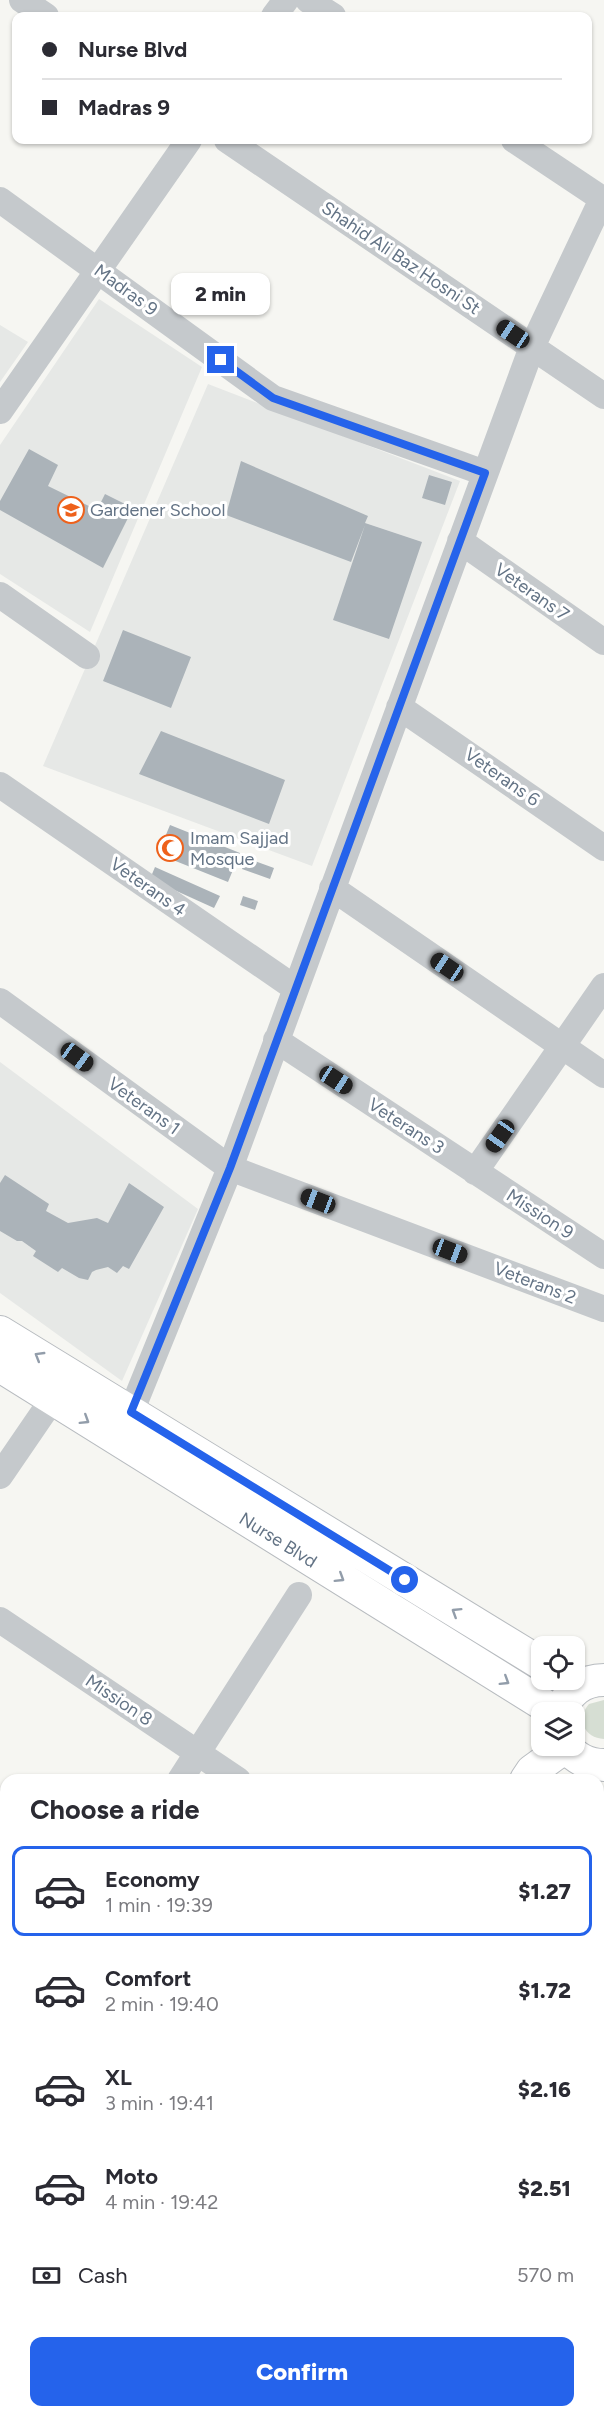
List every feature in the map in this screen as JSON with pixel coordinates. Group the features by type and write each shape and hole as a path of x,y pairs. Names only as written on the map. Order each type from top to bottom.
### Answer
{"main road":[{"name":"Nurse Blvd","path":"0,1332 531,1657"},
{"name":"Nurse Blvd","path":"0,1366 540,1702"},
{"path":"564,1702 566,1698 591,1681"},
{"path":"530,1774 552,1756"},
{"path":"575,1756 594,1770"}],"street":[{"path":"22,0 40,12"},
{"path":"308,0 327,12"},
{"path":"0,411 186,144"},
{"name":"Shahid Ali Baz Hosni St","path":"233,144 604,396"},
{"path":"131,1412 230,1168 532,347 603,200 520,144"},
{"name":"Madras 9","path":"0,200 273,398 485,473"},
{"name":"Veterans 7","path":"460,541 604,642"},
{"path":"0,596 87,656"},
{"name":"Veterans 6","path":"399,707 604,848"},
{"name":"Veterans 4","path":"0,785 295,988"},
{"path":"332,888 604,1075"},
{"path":"475,1172 604,986"},
{"name":"Veterans 1","path":"0,1001 230,1168"},
{"name":"Veterans 3","path":"276,1040 475,1172"},
{"name":"Veterans 2","path":"230,1168 604,1309"},
{"name":"Mission 9","path":"475,1172 604,1256"},
{"path":"0,1476 52,1400"},
{"path":"184,1774 299,1595"},
{"name":"Mission 8","path":"0,1620 229,1774"}],"shaded area":[{"name":"Gardener School","path":"99,299 202,367 90,632 0,574 0,445"},
{"path":"0,325 28,342 0,382"},
{"path":"208,384 460,481 312,866 43,766"},
{"path":"0,1062 198,1209 122,1381 0,1293"},
{"path":"604,1700 604,1739 591,1735 585,1728 585,1710 589,1704"}],"building":[{"path":"29,449 58,465 48,486 97,510 105,494 133,508 103,568 0,510 0,501"},
{"path":"241,461 368,516 365,523 422,542 389,639 333,620 365,525 351,562 226,515"},
{"path":"429,475 452,482 445,505 422,498"},
{"path":"123,630 191,657 171,708 103,681"},
{"path":"161,731 285,780 269,824 139,774"},
{"path":"170,825 240,853 228,882 158,854"},
{"path":"246,858 274,868 270,879 242,869"},
{"path":"155,867 220,896 214,908 150,879"},
{"path":"243,896 258,901 255,910 240,905"},
{"path":"5,1175 49,1204 46,1211 68,1223 97,1218 108,1223 129,1183 164,1207 129,1269 123,1266 117,1273 108,1267 96,1270 92,1272 88,1280 79,1278 62,1268 58,1272 33,1256 36,1251 22,1241 17,1241 0,1231 0,1183"}],"place":[{"name":"Gardener School","path":"71,510"},
{"name":"Imam Sajjad Mosque","path":"170,848"}],"route":[{"path":"221,360 273,398 485,473 230,1168 131,1412 405,1580"}]}
